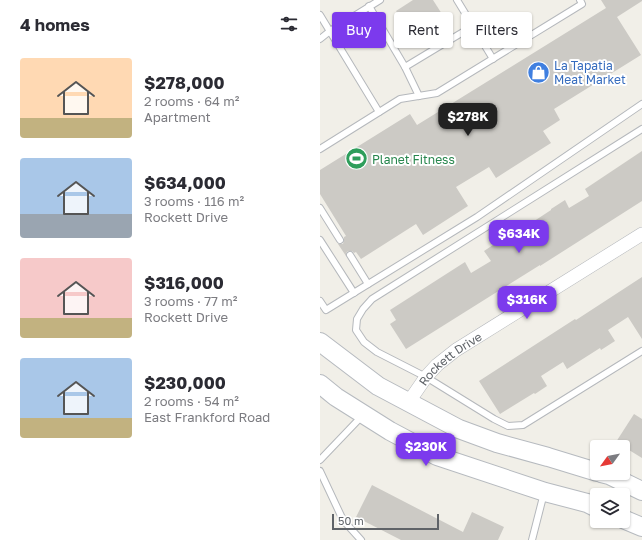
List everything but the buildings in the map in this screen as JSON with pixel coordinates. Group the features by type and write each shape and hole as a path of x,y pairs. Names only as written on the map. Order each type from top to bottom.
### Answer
{"main road":[{"path":"320,342 378,386 459,429 590,470"},
{"path":"320,384 336,397 390,431 437,456 545,492 590,505"},
{"path":"619,480 642,491"},
{"path":"630,522 642,527"}],"street":[{"name":"Rockett Drive","path":"408,403 426,377 437,365 456,350 642,234"}],"lane":[{"path":"320,39 330,31 380,0"},
{"path":"457,0 464,12"},
{"path":"320,149 400,99 437,93 582,4 580,0"},
{"path":"369,6 405,67 419,96"},
{"path":"320,16 379,112"},
{"path":"405,67 461,33"},
{"path":"486,48 493,59"},
{"path":"320,301 323,311 354,293 477,217 642,104"},
{"path":"642,130 372,299 357,319 356,330 364,342 377,352 426,377 508,426 523,425 642,351"},
{"path":"320,208 340,240"},
{"path":"320,240 354,293"},
{"path":"350,255 368,284"},
{"path":"320,460 364,414"},
{"path":"320,470 343,520 361,540"},
{"path":"532,540 545,492"}],"place":[{"name":"La Tapatia Meat Market","path":"538,72"},
{"name":"Planet Fitness","path":"357,159"}]}
